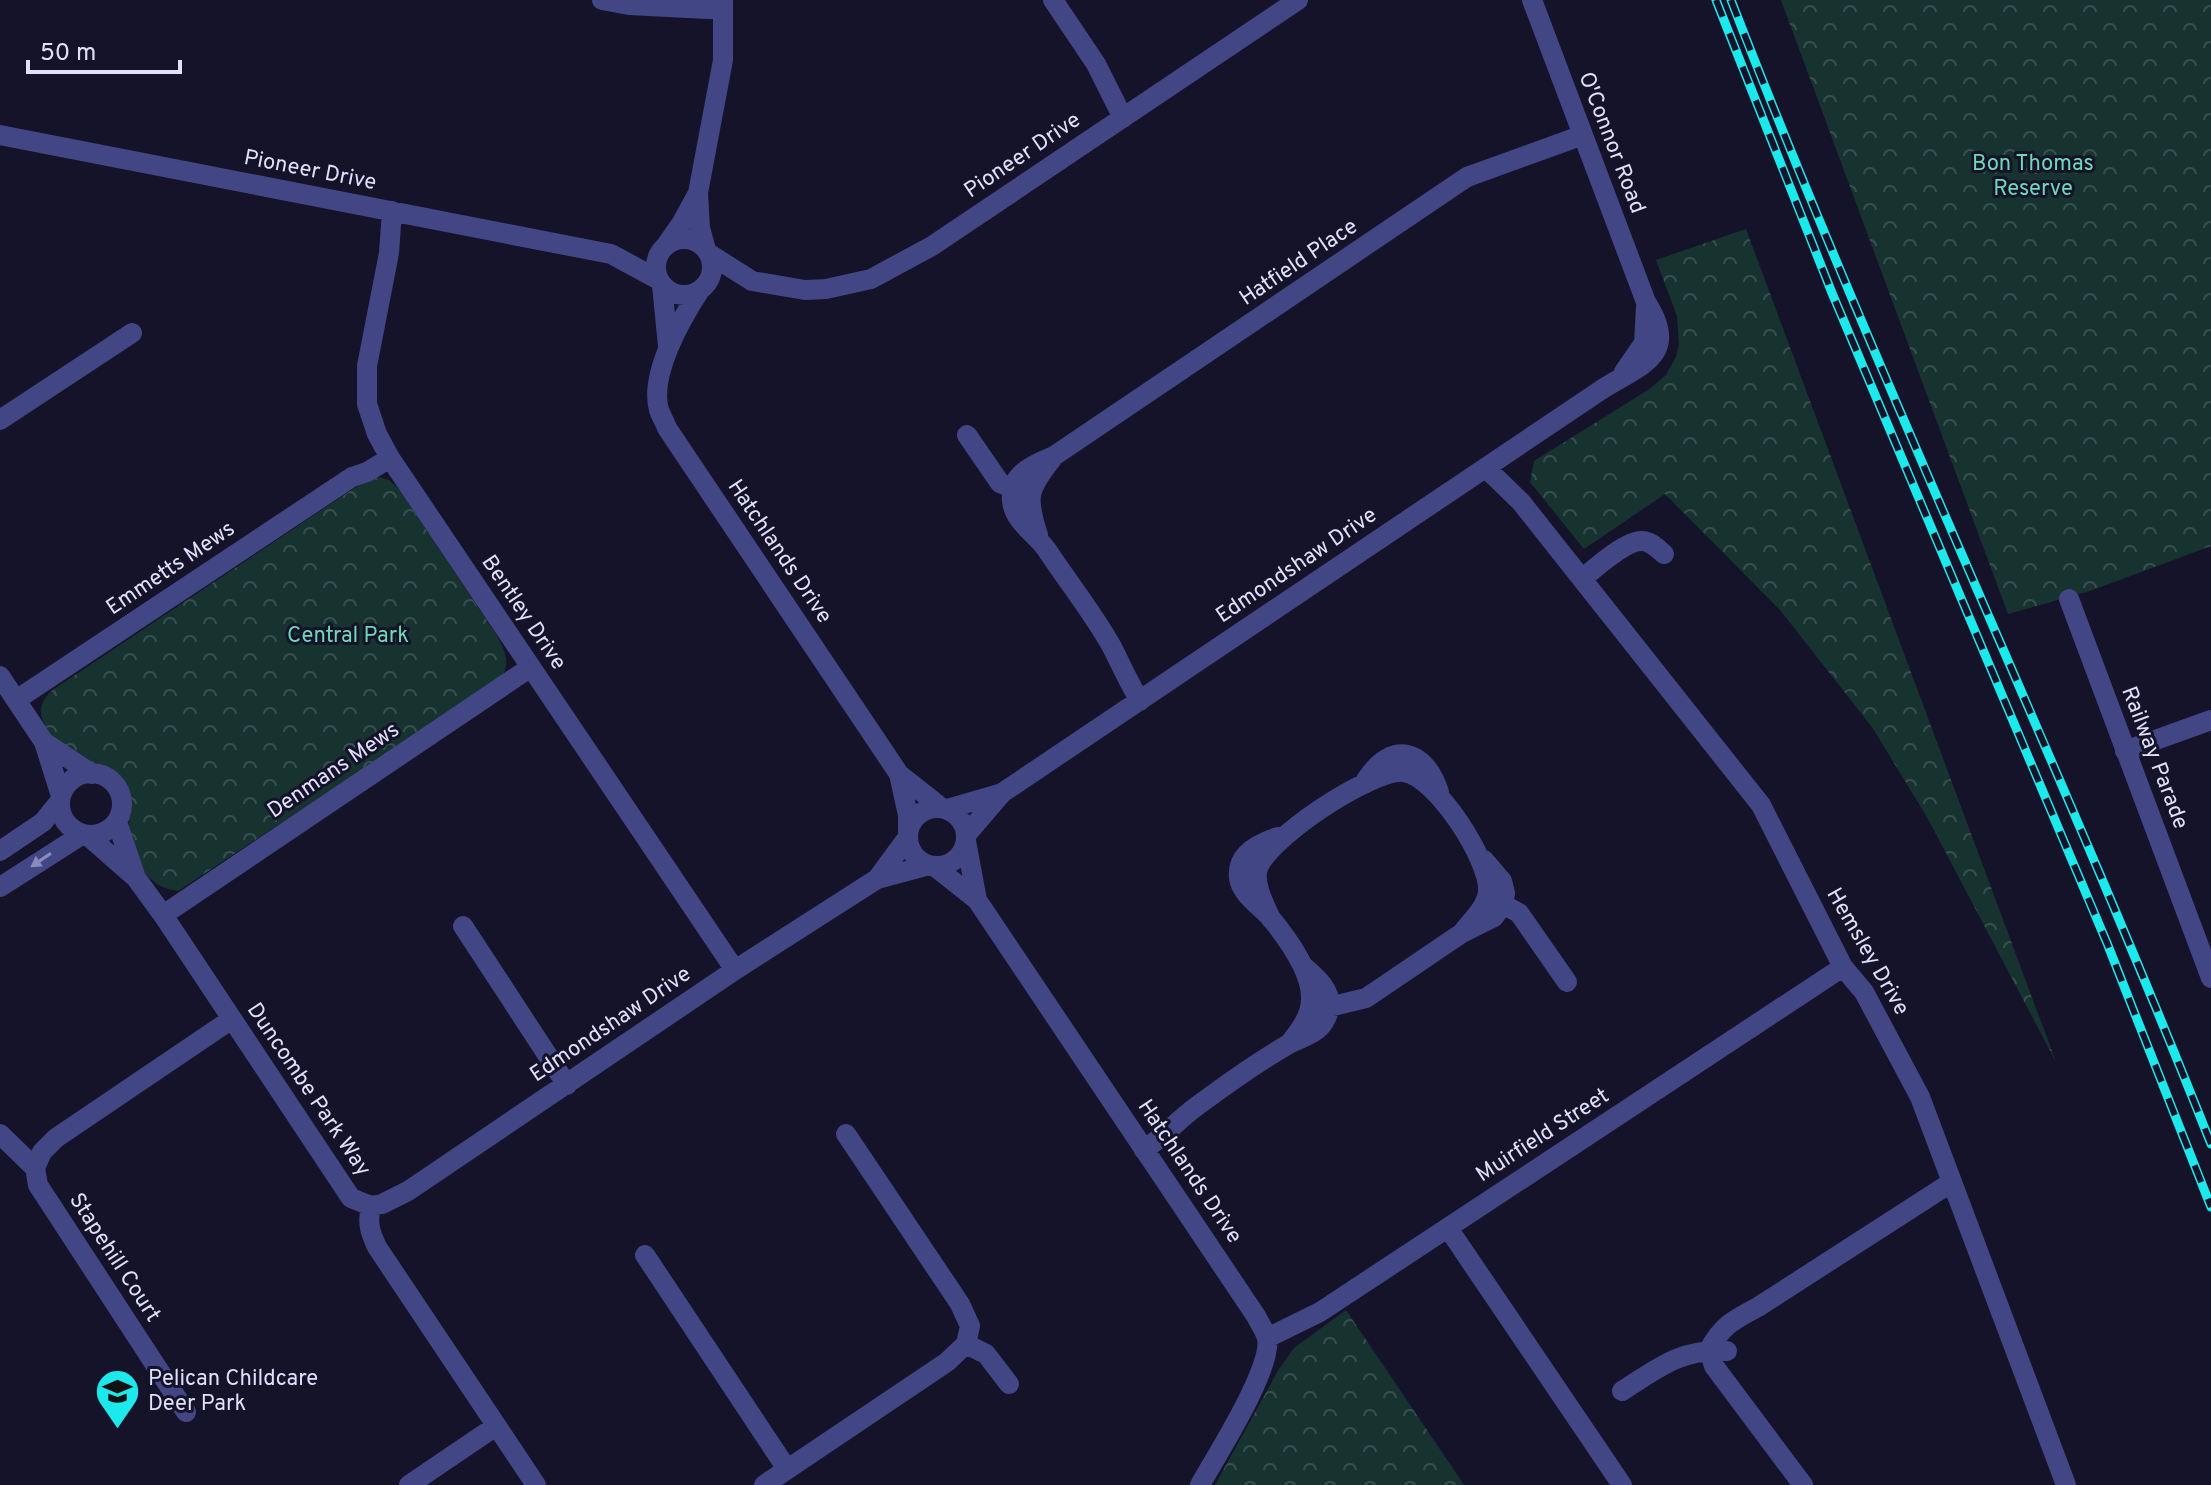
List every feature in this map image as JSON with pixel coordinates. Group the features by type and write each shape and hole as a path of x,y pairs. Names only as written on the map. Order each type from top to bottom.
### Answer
{"street":[{"path":"602,0 629,5 688,8 723,4 723,60 698,193 700,228 712,267 702,288 684,295 676,294 660,283 655,267 698,193"},
{"path":"658,5 679,0"},
{"path":"1053,0 1130,114"},
{"name":"Pioneer Drive","path":"702,288 752,281 805,290 826,289 851,285 887,272 932,246 1298,0"},
{"name":"O'Connor Road","path":"1532,0 1646,302 1651,345"},
{"name":"Pioneer Drive","path":"0,135 611,254 665,246"},
{"name":"Hatfield Place","path":"1021,492 1054,456 1467,177 1583,135"},
{"name":"Bentley Drive","path":"398,213 367,366 367,404 387,453 735,970"},
{"path":"665,246 683,239 699,244 707,252"},
{"name":"Pioneer Drive","path":"707,252 752,281"},
{"name":"Pioneer Drive","path":"611,254 660,283"},
{"name":"Hatchlands Drive","path":"660,283 668,346"},
{"name":"Hatchlands Drive","path":"702,288 668,346 657,395 659,411 667,428 899,774 944,808"},
{"path":"0,420 132,333"},
{"name":"Edmondshaw Drive","path":"967,837 1002,793 1619,379 1651,345"},
{"path":"967,435 1000,483 1021,492 1029,505 1040,540 1146,697"},
{"name":"Emmetts Mews","path":"16,700 387,453"},
{"name":"Hemsley Drive","path":"1492,464 1761,805 1843,967 1864,992 1920,1097 2066,1485"},
{"path":"1582,579 1636,541 1648,542 1664,554"},
{"name":"Railway Parade","path":"2069,599 2211,978"},
{"name":"Denmans Mews","path":"163,915 531,667"},
{"path":"0,676 44,742 61,798 63,818 75,831 85,835"},
{"path":"2125,751 2211,720"},
{"path":"44,742 92,774"},
{"path":"1140,1144 1290,1043 1319,1029 1323,1002 1310,987 1302,965 1271,919 1258,887 1257,874 1261,863 1284,836 1365,781 1405,772 1423,782 1442,799 1478,854 1496,900 1519,913 1567,982"},
{"name":"Hatchlands Drive","path":"899,774 908,815 908,836"},
{"path":"0,851 43,822 73,779 102,775 116,787 122,804 117,822 104,833 85,835 0,887"},
{"name":"Edmondshaw Drive","path":"944,808 1002,793"},
{"path":"944,808 960,819 967,837 964,849 952,863 931,866 914,855 908,836 910,825 923,811 944,808"},
{"name":"Duncombe Park Way","path":"117,822 136,878"},
{"name":"Duncombe Park Way","path":"85,835 136,878 351,1198 371,1206 368,1219 377,1247 536,1485"},
{"name":"Edmondshaw Drive","path":"877,879 908,836"},
{"name":"Hatchlands Drive","path":"967,837 977,900"},
{"name":"Hatchlands Drive","path":"931,866 977,900 1256,1316 1267,1338"},
{"name":"Edmondshaw Drive","path":"371,1206 408,1191 735,970 877,879 931,866"},
{"path":"1323,1002 1366,998 1462,933 1483,907 1496,900"},
{"path":"463,926 567,1085"},
{"name":"Muirfield Street","path":"1267,1338 1320,1312 1843,967"},
{"path":"35,1168 42,1152 56,1138 232,1019"},
{"name":"Stapehill Court","path":"0,1134 35,1168 38,1185 186,1412"},
{"path":"764,1485 947,1362 966,1344 970,1326 960,1304 846,1134"},
{"path":"1622,1391 1685,1354 1718,1351 1758,1307 1952,1182"},
{"path":"1448,1228 1622,1485"},
{"path":"645,1255 787,1469"},
{"path":"1200,1485 1257,1380 1266,1360 1267,1338"},
{"path":"966,1344 986,1354 1009,1384"},
{"path":"1718,1351 1731,1373 1740,1398 1799,1483"},
{"path":"409,1485 496,1426"}],"green space":[{"name":"Bon Thomas Reserve","path":"1781,0 2211,0 2211,546 2090,591 2008,614"},
{"path":"1746,229 2056,1062 1927,817 1872,727 1780,610 1665,494 1584,549 1530,482 1534,461 1648,390 1666,375 1679,344 1677,316 1656,260"},
{"name":"Central Park","path":"378,477 389,480 398,488 496,634 506,660 502,677 178,891 157,884 143,870 134,852 129,830 130,800 127,788 116,776 84,761 60,744 43,721 43,701 51,691 368,479"},
{"path":"1346,1310 1464,1485 1215,1485 1279,1369 1294,1348"}],"railway":[{"path":"1716,0 1832,293 2107,943 2211,1207"},
{"path":"1731,0 1847,288 2093,858 2211,1144"}],"place":[{"name":"Pelican Childcare Deer Park","path":"117,1431"}]}
